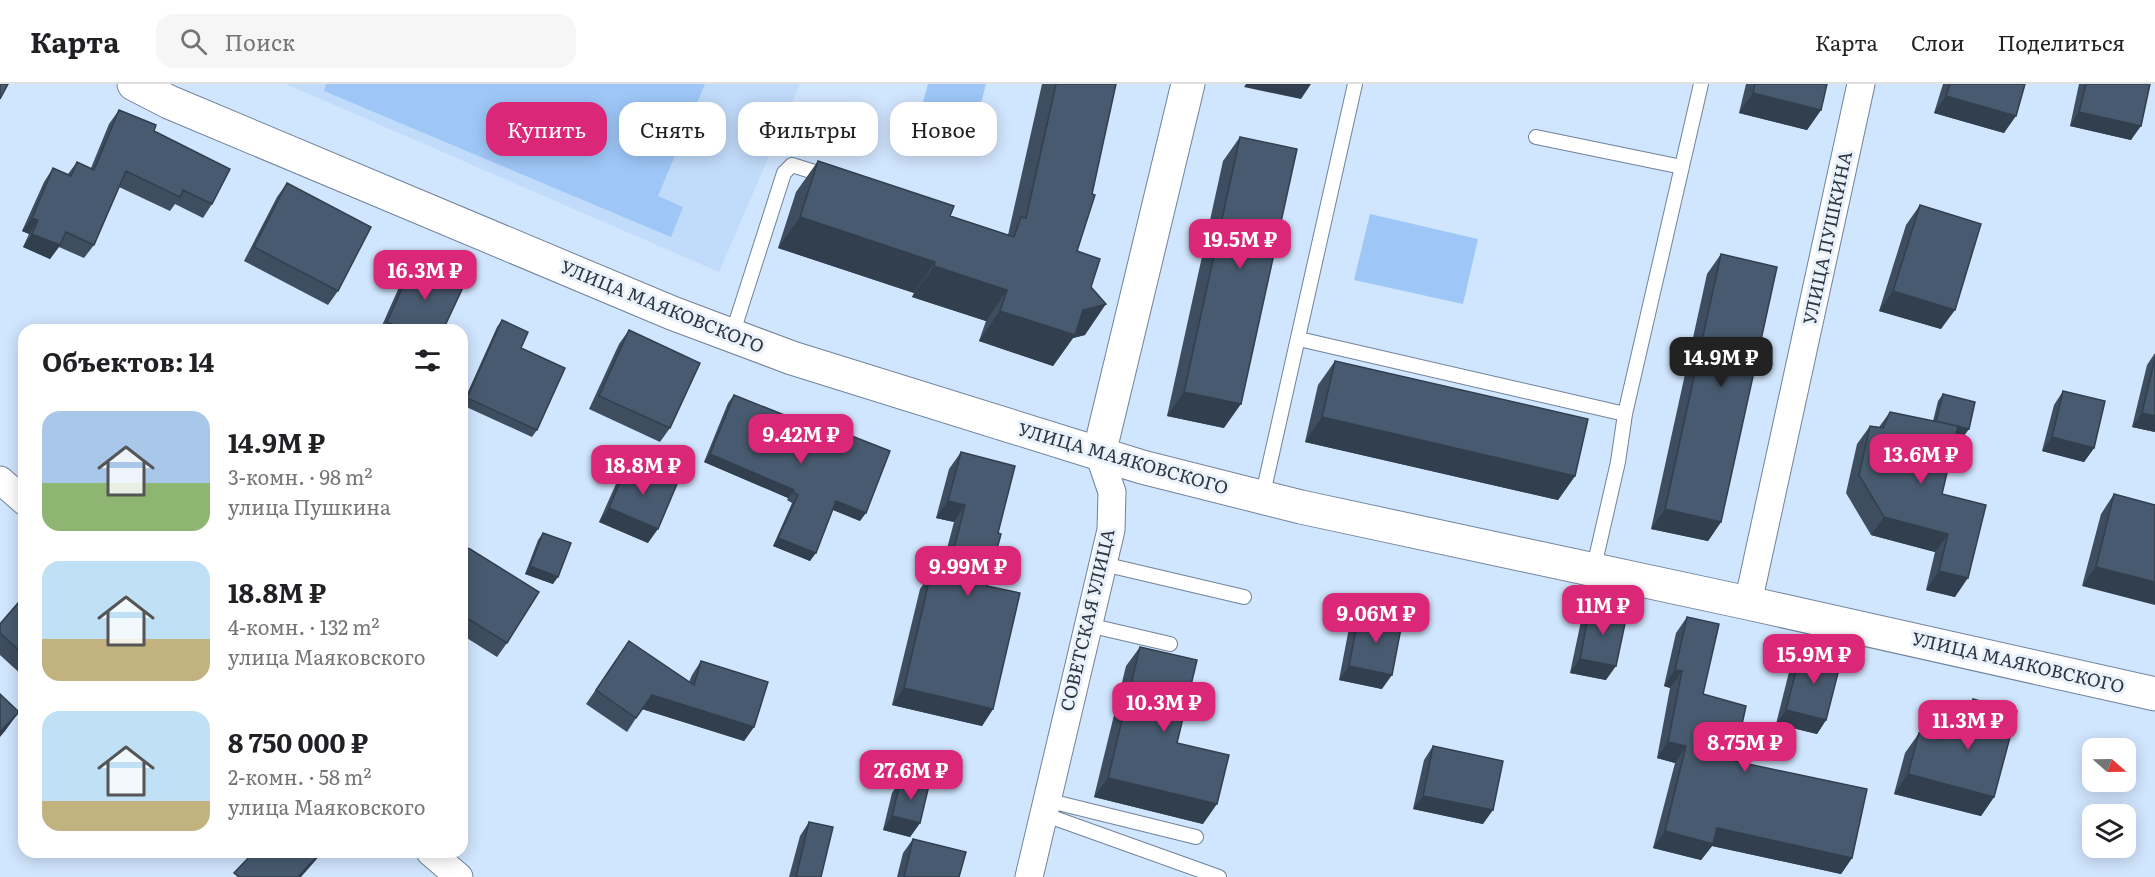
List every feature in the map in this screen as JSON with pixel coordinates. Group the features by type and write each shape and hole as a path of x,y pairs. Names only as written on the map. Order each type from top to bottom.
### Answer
{"street":[{"name":"УЛИЦА МАЯКОВСКОГО","path":"134,84 169,102 672,313 813,365 1099,454 1262,498 2155,694"},
{"path":"1099,454 1188,84"},
{"name":"УЛИЦА ПУШКИНА","path":"1748,603 1861,84"},
{"name":"СОВЕТСКАЯ УЛИЦА","path":"1029,877 1111,530 1112,492 1099,454"},
{"path":"0,480 18,496"},
{"path":"437,858 459,877"}],"lane":[{"path":"1262,498 1355,84"},
{"path":"1593,571 1618,462 1625,414 1701,84"},
{"path":"1536,137 1682,167"},
{"path":"732,335 784,173 792,165 837,179"},
{"path":"1299,339 1625,414"},
{"path":"1103,564 1244,597"},
{"path":"1088,625 1170,644"},
{"path":"1045,807 1196,837"},
{"path":"1045,807 1219,877"}],"shaded area":[{"path":"286,84 800,84 792,102 738,102 738,156 769,156 719,272"},
{"path":"326,84 705,84 697,102 619,102 619,156 675,156 658,196 683,207 671,237 324,91"},
{"path":"928,84 986,84 981,102 923,102"},
{"path":"1370,214 1478,239 1463,304 1354,280"}],"building":[{"path":"0,84 8,84 0,99"},
{"path":"1056,84 1116,84 1092,194 1095,195 1077,251 1100,259 1091,287 1106,304 1083,310 1075,335 1000,311 1007,290 934,266 935,262 800,217 818,161 954,206 950,216 1014,237 1021,217 1026,218"},
{"path":"1755,84 1827,84 1821,110 1753,93"},
{"path":"1950,84 2025,84 2016,116 1946,96"},
{"path":"2086,84 2150,84 2141,126 2079,112"},
{"path":"119,110 156,125 154,131 230,169 212,204 183,190 180,197 126,171 94,245 66,232 60,245 32,234 38,220 32,218 53,168 71,176 77,162 94,170"},
{"path":"1240,137 1297,149 1241,404 1184,392"},
{"path":"287,183 371,227 338,291 254,247"},
{"path":"1920,205 1981,224 1955,310 1893,291"},
{"path":"1721,254 1777,267 1721,522 1665,509"},
{"path":"414,262 464,285 446,324 392,324 387,322"},
{"path":"502,320 528,332 521,348 565,368 537,430 468,398"},
{"path":"629,330 700,363 670,428 599,396"},
{"path":"2155,358 2155,416 2142,413"},
{"path":"1335,361 1588,419 1575,476 1322,417"},
{"path":"2063,391 2105,401 2094,448 2052,437"},
{"path":"1943,394 1975,402 1969,429 1936,421"},
{"path":"734,395 837,436 839,431 890,451 866,513 836,501 816,553 778,538 798,495 793,492 794,490 710,454"},
{"path":"1890,412 1958,426 1942,494 1986,505 1968,578 1939,571 1948,534 1884,517 1859,475 1870,426 1883,428"},
{"path":"961,452 1015,466 998,533 1001,534 987,586 1020,593 993,709 904,688 931,573 947,576 965,505 948,501"},
{"path":"628,463 677,484 658,529 609,508"},
{"path":"2114,494 2155,505 2155,582 2096,567"},
{"path":"543,533 571,543 558,577 530,566"},
{"path":"468,548 539,592 507,643 468,619"},
{"path":"18,603 18,650 0,633 0,624"},
{"path":"1590,607 1627,614 1616,666 1580,659"},
{"path":"1359,614 1402,623 1392,675 1349,666"},
{"path":"1687,617 1719,624 1703,694 1746,706 1734,761 1867,789 1852,858 1717,828 1713,844 1665,831 1686,746 1668,742 1682,671 1675,670"},
{"path":"629,641 694,685 701,661 768,682 754,727 652,695 636,718 596,690"},
{"path":"1140,647 1197,660 1177,743 1229,755 1217,804 1108,778"},
{"path":"1801,651 1841,661 1826,720 1786,710"},
{"path":"0,694 18,713 0,732"},
{"path":"1973,699 2017,711 1994,797 1908,774 1919,733 1942,739 1945,726 1965,731"},
{"path":"1433,746 1503,761 1493,810 1423,796"},
{"path":"901,779 929,785 920,823 892,816"},
{"path":"809,822 833,827 821,877 796,877"},
{"path":"913,839 966,852 959,877 904,877"},
{"path":"248,858 315,858 298,877 239,877 234,873"}]}
